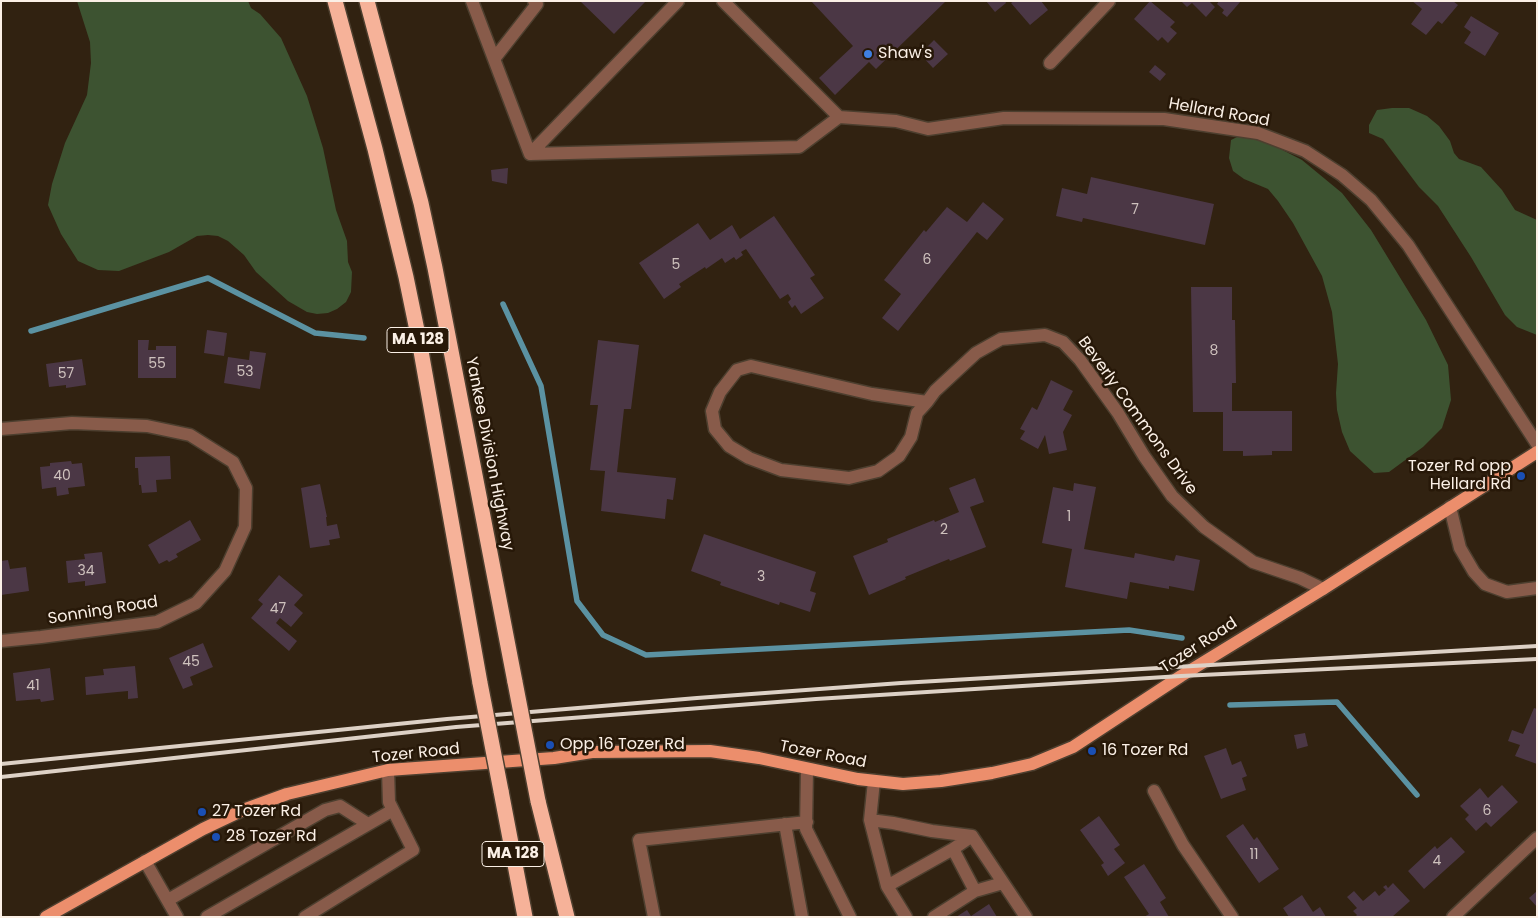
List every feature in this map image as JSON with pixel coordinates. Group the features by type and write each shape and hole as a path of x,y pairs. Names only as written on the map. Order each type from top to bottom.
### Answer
{"highway":[{"name":"MA 128","path":"335,1 406,277 525,917"},
{"name":"Yankee Division Highway","path":"367,1 421,203 433,258 561,917"},
{"path":"538,801 567,917"}],"main road":[{"name":"Tozer Road","path":"46,917 203,829 243,810 287,794 388,770 554,758 592,752 710,751 858,780 903,784 992,774 1032,764 1073,747 1180,676 1537,452"}],"street":[{"path":"472,1 530,154"},
{"path":"494,59 537,4 534,1"},
{"path":"530,154 678,1"},
{"path":"530,154 799,147 839,117 723,1"},
{"path":"1050,62 1109,1"},
{"name":"Hellard Road","path":"839,117 896,121 928,129 1004,118 1164,119 1258,133 1306,151 1342,175 1371,200 1408,245 1537,444"},
{"name":"Beverly Commons Drive","path":"926,402 872,394 751,366 737,370 720,392 712,411 714,429 729,446 749,458 781,470 849,478 878,471 899,456 911,437 918,413 926,402 935,391 976,353 1001,339 1045,335 1063,342 1080,360 1118,413 1144,456 1172,496 1204,527 1253,562 1323,588"},
{"name":"Sonning Road","path":"1,429 72,423 147,426 190,435 233,462 246,488 245,527 225,571 196,603 157,622 1,641"},
{"path":"1450,506 1460,548 1474,572 1485,584 1507,592 1537,588"},
{"path":"808,769 806,829 850,917"},
{"path":"305,917 413,850 390,802 388,770"},
{"path":"874,781 870,820 887,886 906,917"},
{"path":"1154,791 1183,845 1232,917"},
{"path":"168,900 325,810 340,806 368,824"},
{"path":"206,917 393,810"},
{"path":"870,820 972,836 1026,917"},
{"path":"654,917 639,840 806,822"},
{"path":"785,824 802,917"},
{"path":"887,886 953,850 972,836"},
{"path":"1453,917 1537,838"},
{"path":"953,850 975,892"},
{"path":"145,861 177,917"},
{"path":"934,917 975,892 1003,883"}],"green space":[{"path":"77,1 248,1 251,8 260,14 281,38 307,96 323,148 336,210 347,241 348,262 352,272 351,292 346,302 328,313 317,314 307,312 288,301 256,272 244,255 228,241 218,236 197,236 169,252 119,271 98,270 78,261 61,234 48,205 52,184 65,143 87,95 91,63 90,42"},
{"path":"1409,108 1427,116 1439,126 1450,141 1454,153 1459,159 1481,167 1502,190 1515,210 1537,220 1537,335 1517,327 1505,315 1438,206 1419,187 1383,139 1369,133 1369,125 1377,110"},
{"path":"1241,135 1267,142 1302,160 1342,193 1371,230 1426,320 1448,365 1451,400 1442,428 1423,447 1389,472 1374,473 1350,451 1342,432 1337,410 1338,364 1332,312 1322,276 1293,223 1268,189 1244,179 1233,171 1229,158 1231,140"}],"building":[{"path":"580,1 646,1 614,34"},
{"name":"Shaw's","path":"811,1 946,1 876,69 869,62 835,95 819,78 853,46"},
{"path":"986,1 1005,1 1006,3 995,12"},
{"path":"1014,1 1041,1 1048,10 1030,25 1011,3"},
{"path":"1150,1 1175,22 1170,27 1177,33 1168,43 1162,37 1158,41 1134,19"},
{"path":"1181,1 1209,1 1215,7 1206,17 1192,3 1187,7"},
{"path":"1219,1 1241,1 1227,17 1222,13 1224,10 1217,4"},
{"path":"1412,1 1453,1 1458,5 1442,24 1438,21 1426,35 1411,24 1422,9"},
{"path":"1471,16 1499,33 1485,56 1464,43 1471,32 1464,27"},
{"path":"934,40 948,54 933,68 920,54"},
{"path":"1155,65 1166,74 1160,81 1149,72"},
{"path":"508,168 507,184 492,181 491,170"},
{"path":"1091,177 1214,204 1205,245 1083,218 1082,222 1056,216 1062,188 1087,194"},
{"path":"983,202 1004,219 987,240 977,232 898,331 882,318 901,294 884,280 924,230 926,232 947,207 967,222"},
{"path":"774,216 815,275 810,278 824,298 801,314 795,305 792,308 788,302 791,299 788,294 780,299 746,249 741,252 743,255 736,260 734,257 725,263 722,258 706,269 705,267 679,284 681,287 664,299 639,263 698,223 710,240 732,225 740,239"},
{"path":"1191,287 1232,287 1232,320 1235,320 1236,383 1232,383 1232,411 1292,411 1292,451 1272,451 1272,455 1243,456 1243,451 1223,451 1223,412 1193,412"},
{"path":"207,330 227,333 224,356 204,353"},
{"path":"138,340 149,340 148,350 156,350 156,346 176,346 176,378 138,378"},
{"path":"598,340 639,345 631,409 624,409 617,472 676,478 673,500 667,499 665,519 601,511 605,471 590,470 598,405 590,405"},
{"path":"250,351 266,353 260,389 224,383 228,357 249,360"},
{"path":"82,359 86,385 66,388 66,385 49,387 46,364"},
{"path":"1051,380 1073,391 1063,410 1072,415 1063,432 1067,450 1049,454 1045,435 1038,449 1020,439 1025,431 1020,429 1032,407 1037,410"},
{"path":"170,456 171,479 156,480 157,492 142,493 141,485 139,485 138,468 135,468 135,457"},
{"path":"71,461 72,464 82,463 85,486 68,488 69,494 57,496 56,487 42,489 40,467 50,466 50,463"},
{"path":"975,478 984,502 970,507 986,547 950,561 949,559 905,577 906,579 869,595 853,556 888,542 887,539 959,512 949,488"},
{"path":"1074,483 1096,487 1084,549 1134,558 1135,553 1174,561 1176,555 1200,560 1194,591 1169,586 1169,589 1130,582 1127,599 1065,587 1072,549 1042,543 1053,487 1073,491"},
{"path":"320,484 327,526 337,524 340,538 329,540 330,545 310,548 301,488"},
{"path":"190,520 201,540 176,554 178,557 169,562 167,560 159,564 148,545"},
{"path":"704,534 816,572 810,591 816,593 810,612 780,602 779,605 720,585 721,582 691,571"},
{"path":"102,552 106,583 85,586 85,581 68,583 66,561 85,559 84,554"},
{"path":"8,560 10,569 26,567 29,591 1,595 1,561"},
{"path":"279,575 303,595 294,605 303,613 291,627 280,618 276,623 297,641 289,651 251,618 263,604 258,600"},
{"path":"203,643 213,667 190,677 193,685 183,689 169,658"},
{"path":"135,666 138,698 128,699 128,691 86,695 85,677 104,675 103,669"},
{"path":"50,668 54,700 41,702 40,699 16,701 13,673"},
{"path":"1534,708 1537,709 1537,764 1515,756 1520,745 1508,741 1512,730 1523,734"},
{"path":"1305,733 1308,746 1297,749 1294,735"},
{"path":"1226,748 1232,765 1241,761 1247,776 1242,778 1246,790 1221,799 1204,756"},
{"path":"1502,785 1518,802 1491,827 1486,822 1476,831 1465,819 1469,815 1460,806 1480,788 1488,798"},
{"path":"1099,816 1120,845 1114,849 1125,863 1108,876 1101,865 1104,863 1080,830"},
{"path":"1243,824 1254,840 1257,837 1279,869 1259,883 1226,836"},
{"path":"1451,837 1465,852 1424,889 1408,871 1435,846 1437,849"},
{"path":"1144,864 1166,898 1160,902 1169,917 1144,917 1149,914 1124,877"},
{"path":"1393,883 1410,901 1392,917 1355,917 1357,915 1353,911 1357,908 1347,897 1354,891 1363,901 1375,891 1379,896 1386,890 1383,887 1386,885 1388,888"},
{"path":"1537,891 1537,907 1529,898"},
{"path":"1302,895 1313,912 1320,907 1326,917 1289,917 1283,908"},
{"path":"989,904 997,917 956,917 967,910 971,916"}],"waterway":[{"path":"31,331 208,278 315,333 364,338"},
{"path":"503,304 541,386 577,601 603,635 646,655 1129,630 1182,638"},
{"path":"1230,705 1337,702 1417,795"}],"railway":[{"path":"1,764 447,719 697,698 901,683 1537,646"},
{"path":"1,777 456,727 816,699 1181,676 1537,659"}],"place":[{"name":"Shaw's","path":"868,54"},
{"name":"Tozer Rd opp Hellard Rd","path":"1521,476"},
{"name":"Opp 16 Tozer Rd","path":"550,745"},
{"name":"16 Tozer Rd","path":"1092,751"},
{"name":"27 Tozer Rd","path":"202,812"},
{"name":"28 Tozer Rd","path":"216,837"}]}
